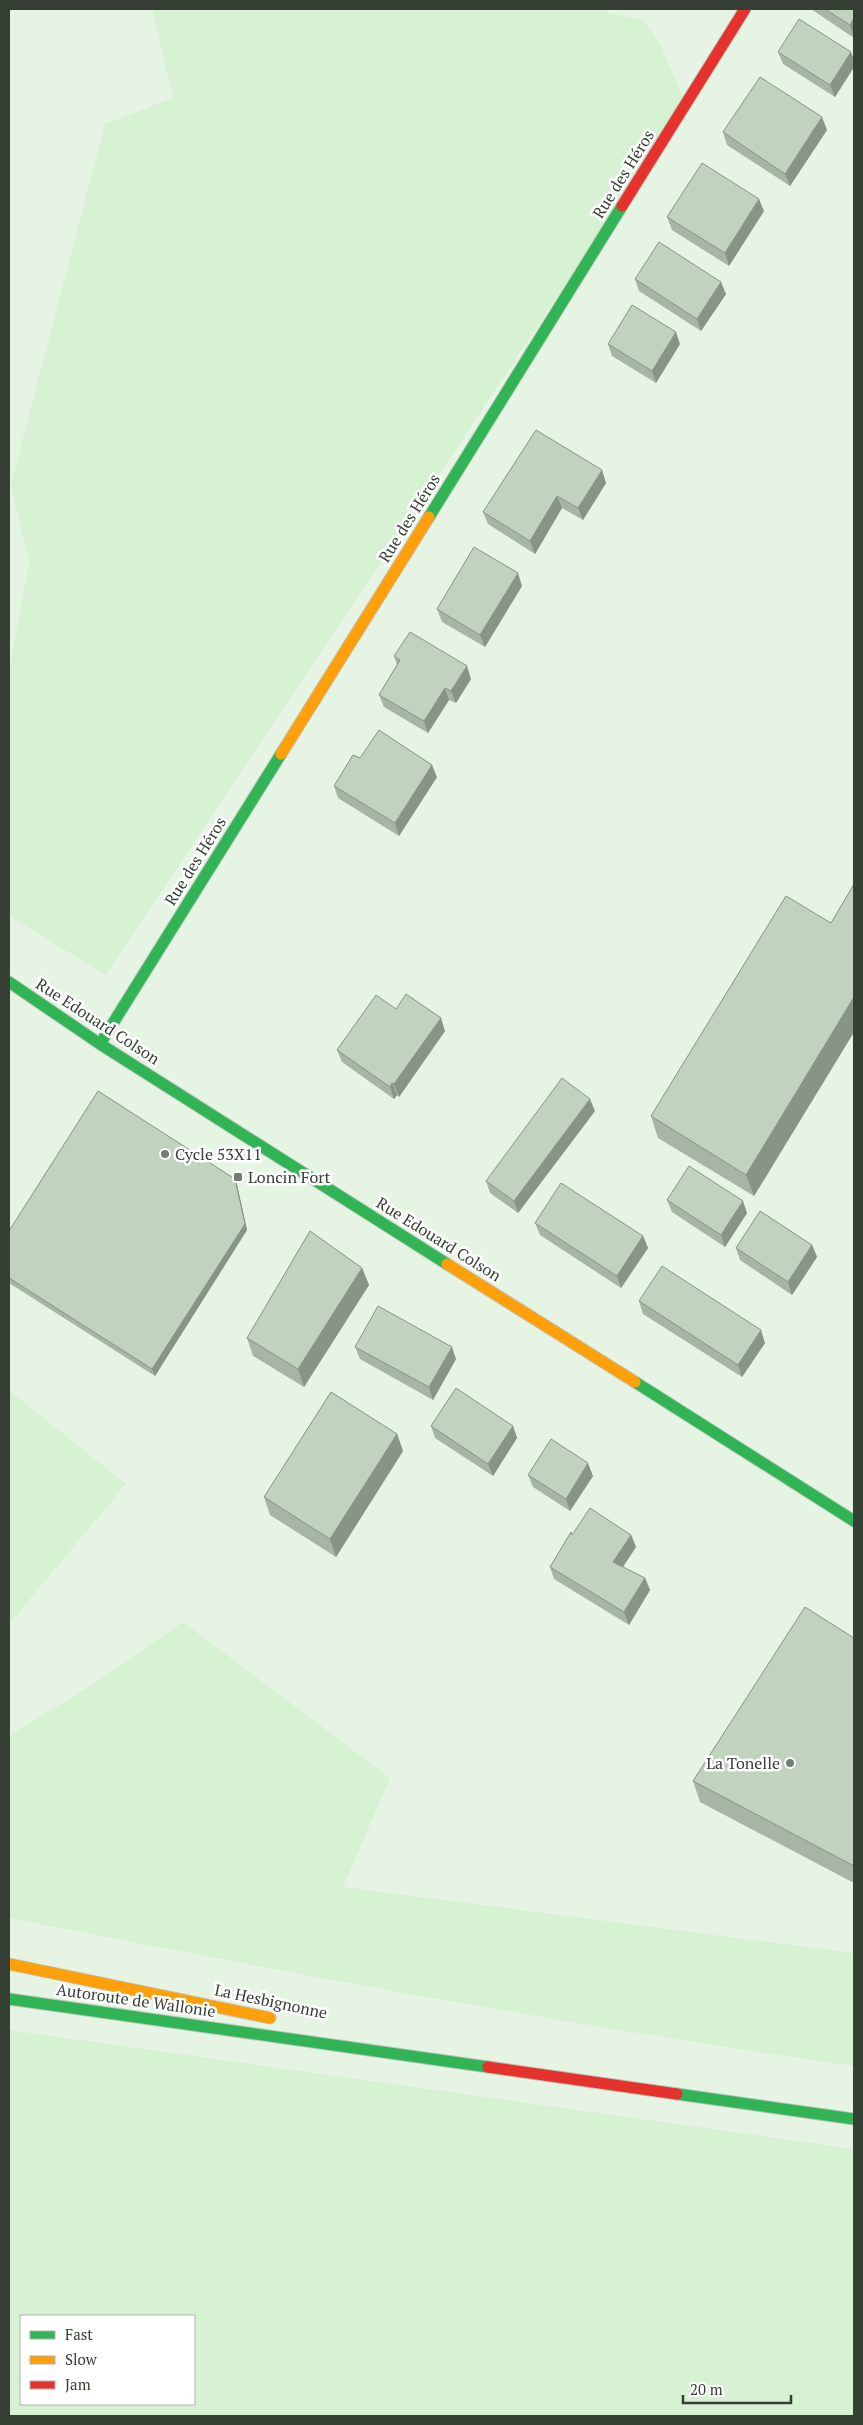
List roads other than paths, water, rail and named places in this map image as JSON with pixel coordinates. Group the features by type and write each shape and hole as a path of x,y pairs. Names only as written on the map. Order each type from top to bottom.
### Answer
{"main road":[{"name":"Rue des Héros","path":"100,1044 745,9"},
{"name":"Rue Edouard Colson","path":"9,982 100,1044 854,1521"},
{"name":"La Hesbignonne","path":"9,1964 282,2020"},
{"name":"Autoroute de Wallonie","path":"9,1998 526,2070"},
{"path":"370,2038 526,2070 854,2118"}],"place":[{"name":"Cycle 53X11","path":"165,1154"},
{"name":"Loncin Fort","path":"238,1177"},
{"name":"La Tonelle","path":"790,1763"}]}
